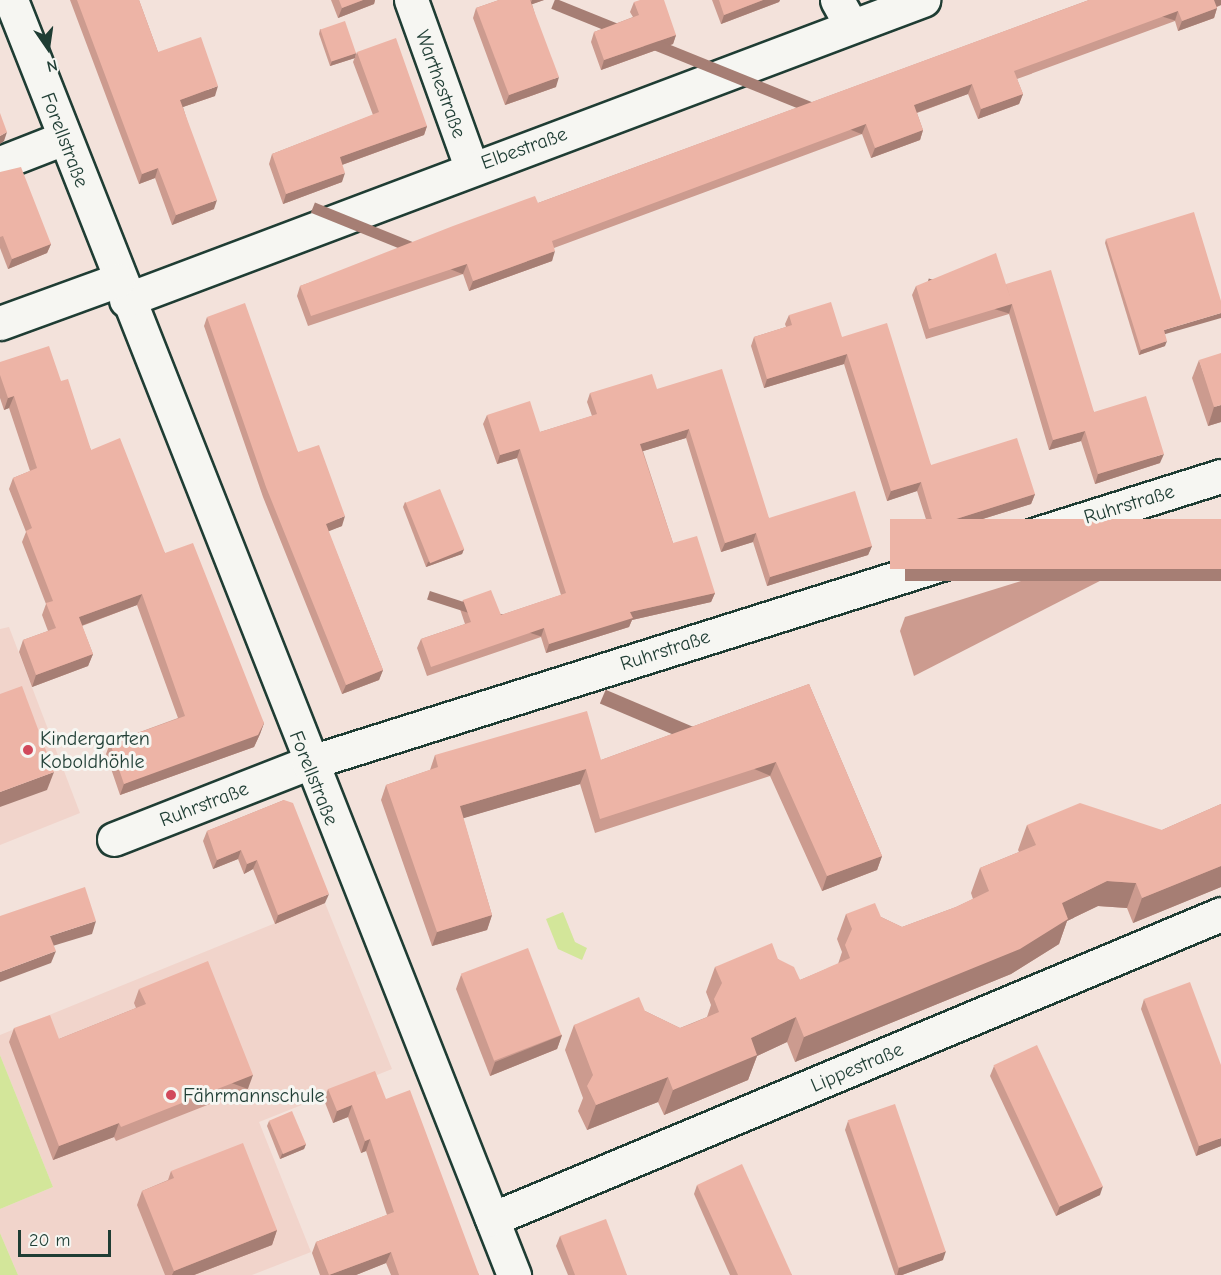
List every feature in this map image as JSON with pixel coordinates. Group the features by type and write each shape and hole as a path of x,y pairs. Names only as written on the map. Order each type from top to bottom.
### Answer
{"street":[{"name":"Forellstraße","path":"11,0 308,763 514,1275"},
{"name":"Warthestraße","path":"411,0 471,167"},
{"name":"Elbestraße","path":"122,290 471,167 844,13 923,0"},
{"path":"0,163 64,138"},
{"path":"0,323 122,290"},
{"name":"Ruhrstraße","path":"114,839 308,763 1221,476"},
{"name":"Lippestraße","path":"492,1219 1221,914"}],"shaded area":[{"name":"Kindergarten Koboldhöhle","path":"9,627 80,813 0,845 0,629"},
{"name":"Fährmannschule","path":"325,903 392,1069 259,1122 311,1252 252,1275 18,1275 0,1233 0,1209 53,1187 0,1055 0,1035"}],"green space":[{"path":"563,912 575,942 587,948 582,960 558,949 546,919"},
{"path":"0,1055 53,1187 0,1209"},
{"path":"0,1233 18,1275 0,1275"}],"building":[{"path":"77,0 139,0 158,52 201,37 218,86 180,100 217,200 176,215 158,168 142,174"},
{"path":"339,0 363,0 342,8"},
{"path":"499,0 530,0 559,77 509,95 476,8"},
{"path":"664,0 676,35 604,60 594,32 639,15 634,2"},
{"path":"719,0 763,0 724,15"},
{"path":"1089,0 1214,0 1217,8 1182,21 1178,11 1014,71 1023,94 981,109 972,84 914,105 923,130 875,148 866,124 552,241 555,251 473,281 467,264 311,316 300,286 535,196 538,203"},
{"path":"345,21 356,53 331,62 320,29"},
{"path":"396,38 427,126 340,157 345,173 286,194 272,154 379,112 357,52"},
{"path":"0,113 7,132 0,136"},
{"path":"21,167 51,244 12,259 3,236 0,237 0,172"},
{"path":"1194,212 1221,301 1221,313 1164,330 1167,341 1141,350 1106,239"},
{"path":"996,253 1011,300 1006,284 1051,270 1094,412 1146,396 1164,454 1098,474 1085,431 1053,440 1012,304 929,329 916,286"},
{"path":"831,302 842,337 887,323 931,465 1017,438 1035,494 934,526 921,482 891,491 847,354 767,379 754,337 792,325 789,315"},
{"path":"245,303 298,452 319,445 345,516 326,524 383,670 346,685 266,487 207,317"},
{"path":"49,346 61,381 68,379 91,450 120,438 165,553 193,543 264,723 258,735 124,784 110,743 185,716 142,594 79,617 93,654 36,675 23,640 56,628 46,603 53,601 26,531 32,528 13,478 37,468 14,396 8,398 0,375 0,362"},
{"path":"1221,353 1221,405 1214,407 1199,360"},
{"path":"722,369 769,518 855,491 872,546 770,577 756,533 725,543 689,429 640,444 673,543 697,536 715,593 630,612 633,618 549,644 544,628 431,667 421,639 471,622 463,600 491,590 501,615 566,593 520,449 500,455 487,415 530,401 540,432 597,414 590,393 652,374 657,389"},
{"path":"440,489 464,549 430,563 406,503"},
{"path":"890,519 1221,519 1221,569 890,569"},
{"path":"809,684 882,856 827,876 776,762 600,819 586,769 460,806 492,915 437,932 386,785 438,767 435,755 587,711 601,760"},
{"path":"22,686 54,772 0,792 0,694"},
{"path":"284,800 293,803 329,894 278,915 257,860 247,864 241,850 217,860 207,831"},
{"path":"1080,803 1162,830 1221,804 1221,866 1142,898 1136,883 1107,881 1062,903 1068,919 1020,949 804,1037 796,1017 751,1038 757,1055 673,1090 668,1077 596,1105 587,1086 593,1075 574,1025 639,997 645,1011 680,1028 691,1024 719,1012 714,999 722,983 715,967 772,943 778,959 794,967 800,980 850,958 845,945 852,929 846,914 875,903 881,917 902,927 956,907 989,891 980,868 1036,845 1027,825"},
{"path":"85,887 96,921 50,936 56,951 0,972 0,916"},
{"path":"528,948 561,1035 494,1061 461,974"},
{"path":"208,961 253,1075 121,1127 119,1123 59,1146 14,1028 50,1015 59,1039 146,1004 139,989"},
{"path":"1190,982 1221,1065 1221,1138 1199,1146 1144,999"},
{"path":"1037,1045 1103,1186 1059,1207 993,1065"},
{"path":"375,1071 386,1099 410,1090 479,1275 399,1275 391,1252 329,1275 316,1242 394,1212 370,1139 365,1141 352,1105 337,1111 328,1089"},
{"path":"895,1104 946,1252 899,1268 848,1120"},
{"path":"292,1111 306,1144 283,1154 269,1121"},
{"path":"243,1143 277,1230 174,1271 142,1191 174,1178 171,1171"},
{"path":"742,1164 792,1275 738,1275 697,1185"},
{"path":"606,1219 627,1275 575,1275 560,1236"}],"place":[{"name":"Kindergarten Koboldhöhle","path":"28,750"},
{"name":"Fährmannschule","path":"171,1095"}]}
